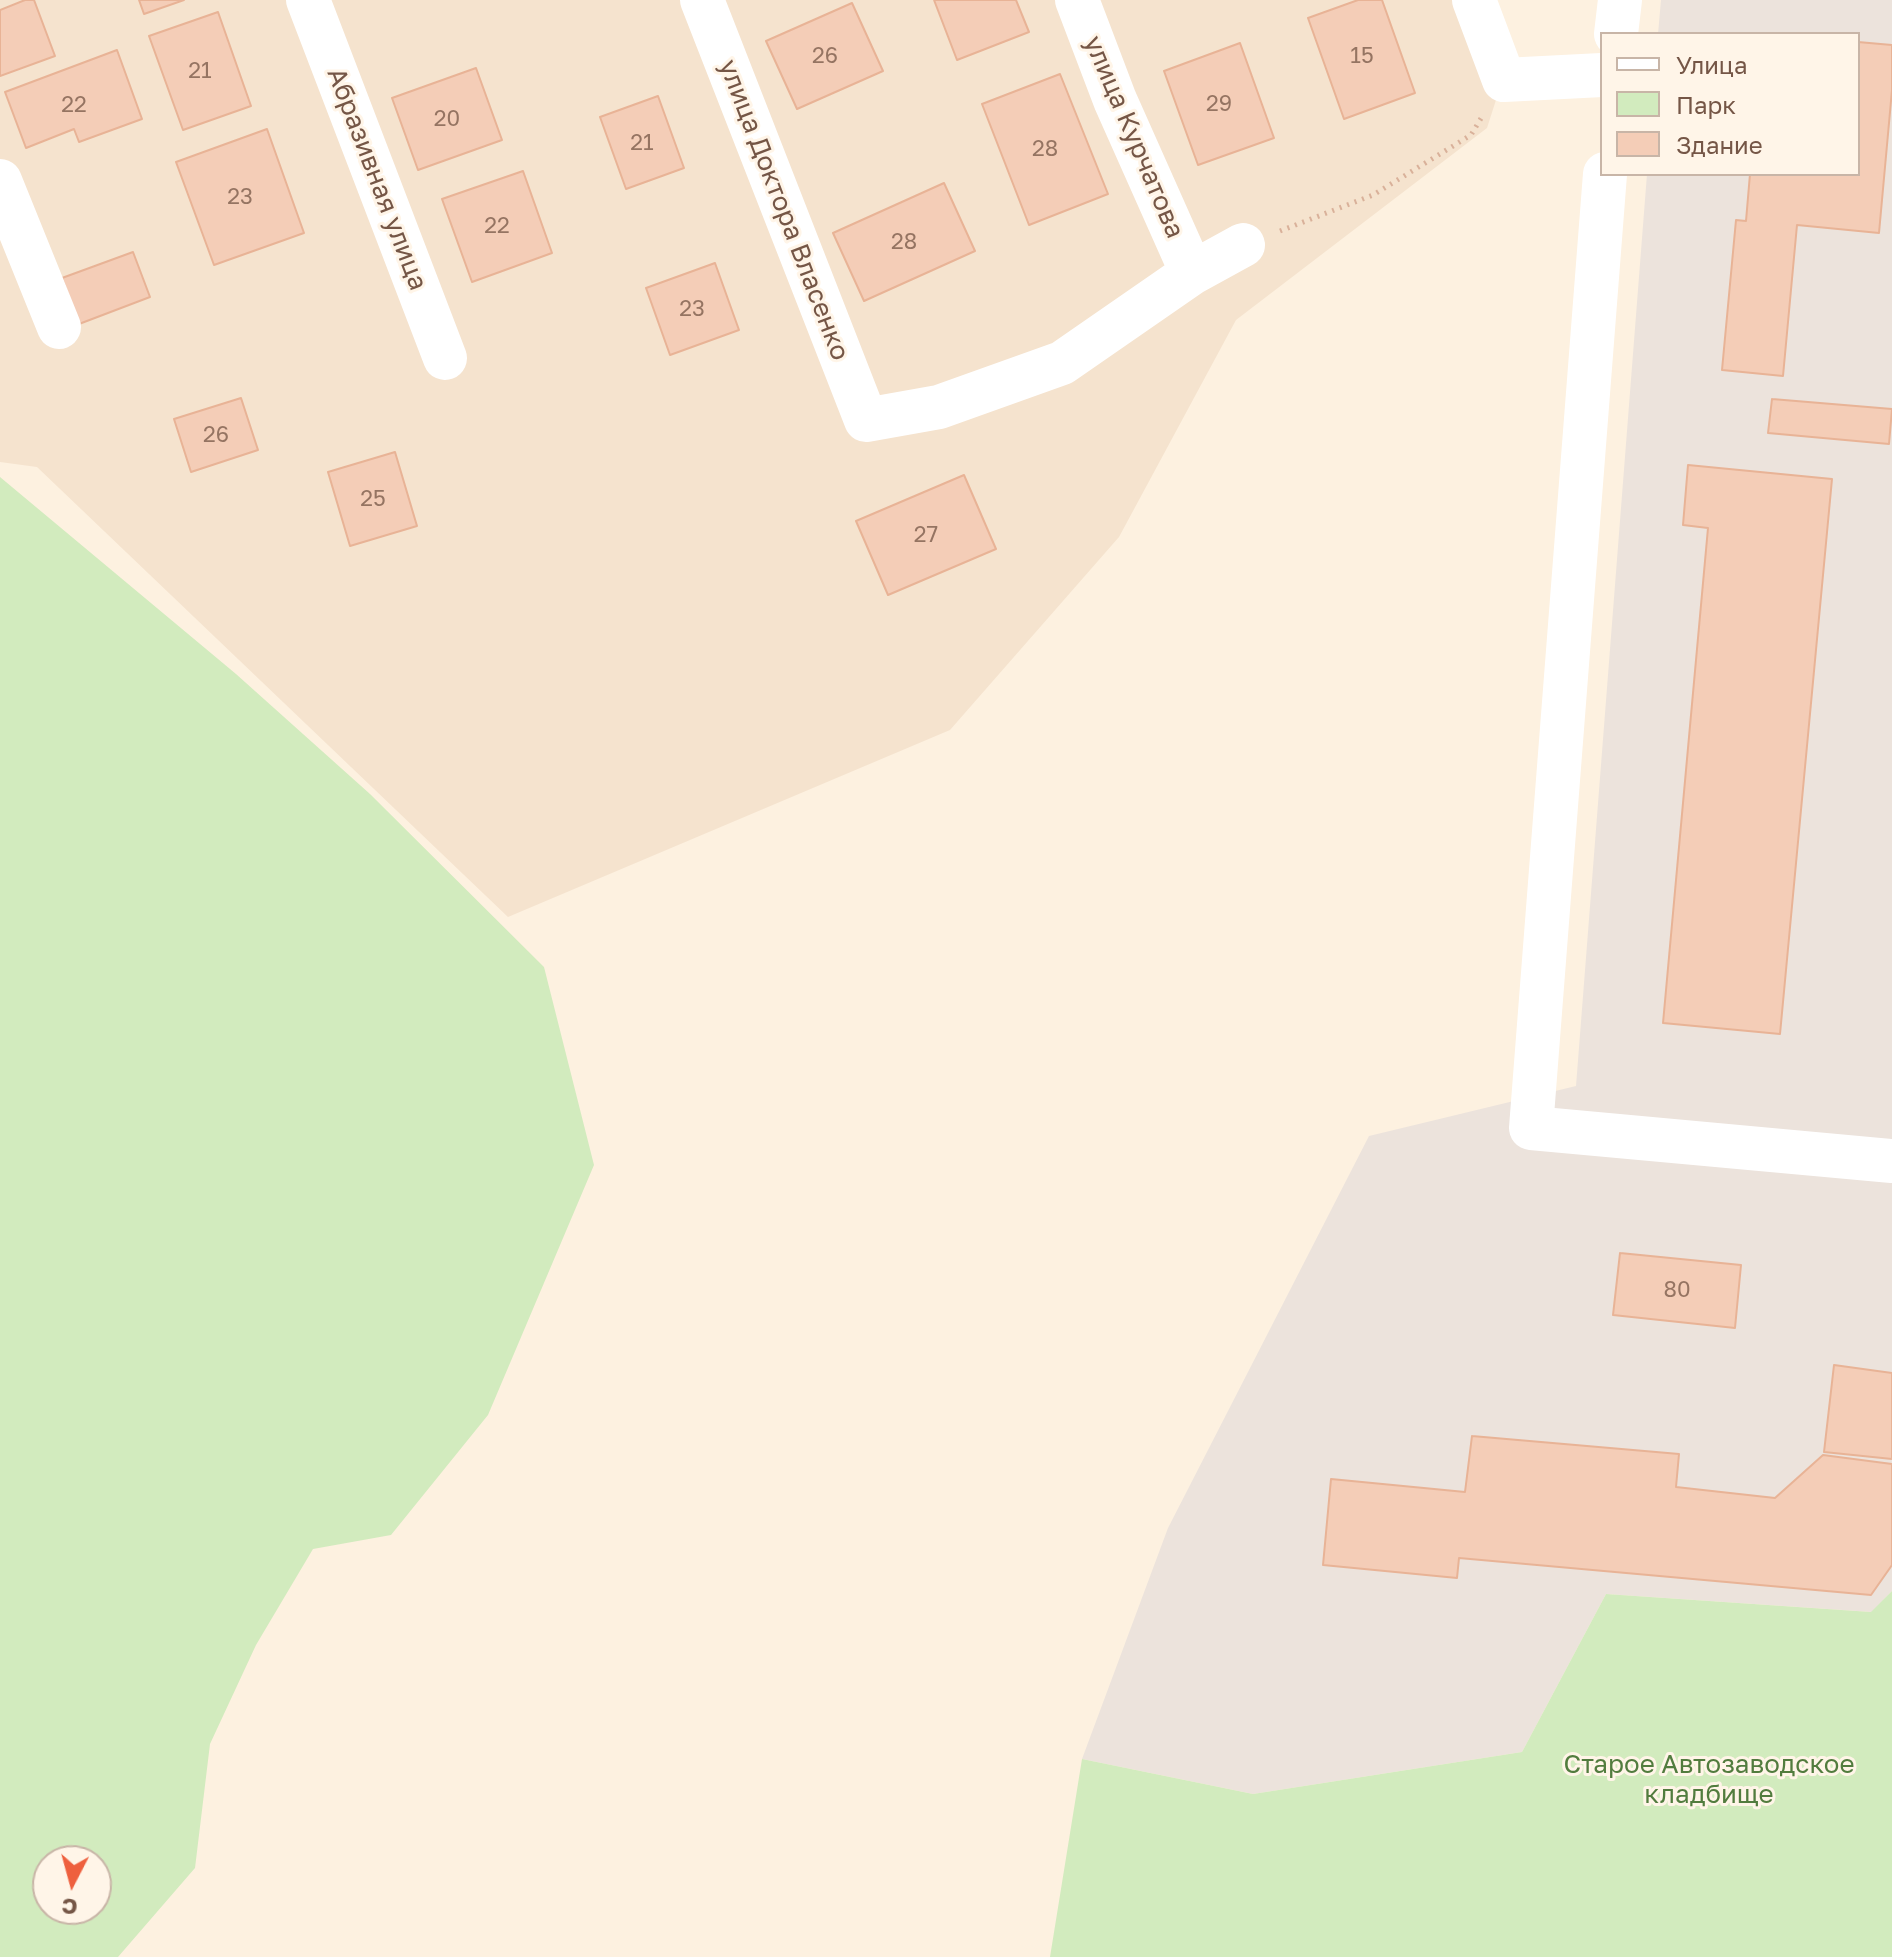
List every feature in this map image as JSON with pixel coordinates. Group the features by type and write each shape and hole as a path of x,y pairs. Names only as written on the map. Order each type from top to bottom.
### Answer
{"street":[{"name":"Абразивная улица","path":"308,0 445,358"},
{"name":"улица Доктора Власенко","path":"702,0 866,420 939,407 1062,363 1192,273"},
{"name":"улица Курчатова","path":"1077,0 1115,100 1192,273"},
{"path":"1474,0 1504,80 1600,75"},
{"path":"1616,32 1620,0"},
{"path":"1605,176 1531,1128 1892,1161"},
{"path":"0,181 59,327"},
{"path":"1192,273 1243,245"}],"path":[{"path":"1243,245 1373,195 1471,135 1504,80"}],"shaded area":[{"path":"0,0 1493,0 1512,50 1487,128 1236,320 1119,537 950,730 508,917 37,467 0,462"},
{"path":"1661,0 1892,0 1892,1591 1872,1612 1606,1594 1522,1752 1253,1794 1082,1759 1168,1528 1369,1136 1576,1086 1647,176 1860,176 1860,32 1658,32"}],"green space":[{"path":"0,477 236,674 370,794 544,967 594,1165 488,1415 391,1535 313,1549 256,1645 210,1744 195,1868 118,1957 0,1957"},
{"name":"Старое Автозаводское кладбище","path":"1892,1591 1892,1957 1050,1957 1082,1759 1253,1794 1522,1752 1606,1594 1871,1612"}],"building":[{"path":"25,0 34,0 55,56 0,76 0,10"},
{"path":"139,0 184,0 144,14"},
{"path":"934,0 1016,0 1029,32 957,60"},
{"path":"1358,0 1382,0 1415,93 1344,119 1308,18"},
{"path":"852,3 883,71 797,109 766,41"},
{"path":"218,12 251,106 183,130 149,36"},
{"path":"1860,42 1892,45 1892,90 1879,233 1797,225 1783,376 1722,370 1736,220 1746,221 1750,176 1860,176"},
{"path":"1240,43 1274,138 1198,165 1164,71"},
{"path":"117,50 142,119 79,142 74,129 26,148 5,92"},
{"path":"476,68 502,140 418,170 392,98"},
{"path":"1060,74 1108,194 1029,225 982,104"},
{"path":"658,96 684,168 626,189 600,117"},
{"path":"267,129 304,233 214,265 176,162"},
{"path":"523,171 552,253 472,282 442,199"},
{"path":"944,183 975,251 864,301 833,233"},
{"path":"133,252 150,297 79,324 62,278"},
{"path":"715,263 739,330 670,355 646,288"},
{"path":"241,398 258,450 191,472 174,419"},
{"path":"1772,399 1892,409 1889,444 1768,433"},
{"path":"395,452 417,526 350,546 328,472"},
{"path":"1688,465 1832,479 1780,1034 1663,1023 1708,528 1683,525"},
{"path":"964,475 996,549 888,595 856,521"},
{"path":"1620,1253 1741,1265 1735,1328 1613,1315"},
{"path":"1834,1365 1892,1373 1892,1459 1824,1452"},
{"path":"1472,1436 1679,1454 1676,1487 1775,1498 1823,1455 1892,1464 1892,1565 1871,1595 1459,1558 1457,1578 1323,1565 1331,1479 1465,1492"}]}
